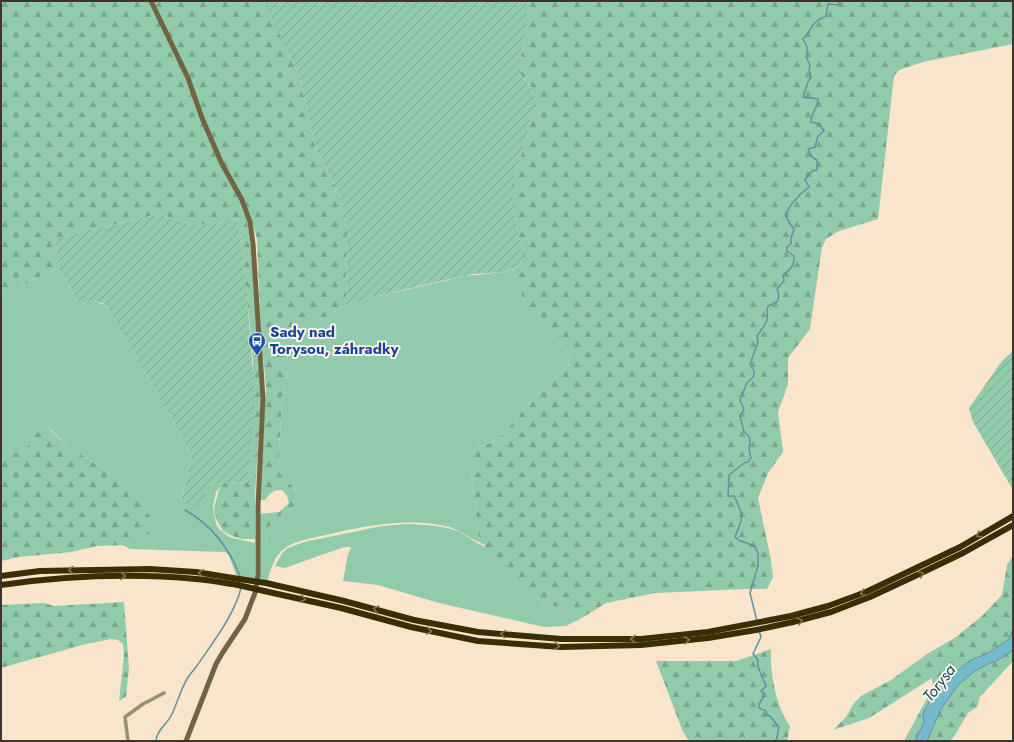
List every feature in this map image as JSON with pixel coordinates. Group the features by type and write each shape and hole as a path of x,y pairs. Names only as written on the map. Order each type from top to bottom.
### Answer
{"highway":[{"path":"1,576 40,571 150,569 196,572 238,582 264,591 341,608 411,627 478,640 561,647 641,645 708,638 758,626 828,606 866,592 960,547 1013,516"},
{"path":"1,585 39,580 97,576 196,579 266,584 344,601 414,620 471,630 561,639 641,639 794,622 831,612 870,597 963,553 1013,525"}],"street":[{"path":"150,1 188,78 214,147 247,212 253,244 263,384 263,414 258,506 258,575 255,593 245,619 216,664 186,741"},
{"path":"128,741 125,717 143,704 164,693"}],"green space":[{"path":"1,1 264,1 267,5 296,69 301,83 315,146 338,193 344,209 347,228 346,305 318,321 295,326 285,334 283,340 289,366 282,399 278,470 295,489 299,498 299,503 270,524 266,540 267,551 260,550 259,514 279,512 289,503 287,496 282,490 274,491 265,500 260,500 266,389 261,332 257,239 250,215 246,216 250,238 257,335 254,338 251,338 242,243 237,219 218,224 189,224 159,214 53,239 56,246 59,268 35,279 1,298"},
{"path":"264,1 526,1 526,33 520,60 520,73 531,87 535,97 535,106 512,183 512,202 523,257 520,265 504,272 474,274 346,305 347,228 344,209 338,193 315,146 301,83 296,69"},
{"path":"526,1 1013,1 1013,44 923,62 899,70 894,76 878,219 839,231 826,239 822,247 810,329 788,358 788,384 778,412 783,452 768,473 758,498 771,560 773,577 767,589 655,593 606,603 582,618 531,596 485,555 481,547 484,547 485,545 479,542 471,471 471,452 474,449 498,440 528,405 570,364 569,353 526,309 512,269 520,265 523,257 512,202 512,183 535,106 535,97 531,87 520,73 520,60 526,33"},
{"path":"159,214 189,224 218,224 237,219 242,243 255,401 249,482 208,484 201,509 181,502 191,451 186,446 110,312 103,303 92,301 79,305 59,268 56,246 53,239"},
{"path":"59,268 79,305 92,301 103,304 110,312 186,446 191,451 181,501 208,484 224,483 216,492 213,506 216,524 219,529 229,537 255,543 255,579 237,577 228,554 225,552 130,549 123,545 131,545 104,469 67,446 50,429 33,426 35,435 31,444 21,450 1,458 1,298 35,279"},
{"path":"512,269 526,309 569,353 570,364 528,405 498,440 474,449 471,471 479,542 453,528 434,524 403,523 372,526 305,540 290,545 278,555 267,582 260,583 260,550 267,551 266,537 268,528 276,518 295,506 296,490 282,477 278,470 282,399 289,366 283,340 285,334 295,326 318,321 346,305 366,299 465,276 504,272"},
{"path":"254,340 259,355 261,398 255,497 255,539 242,539 223,531 216,519 214,508 219,490 224,483 249,482 253,361 251,341"},
{"path":"1013,351 1013,490 973,422 969,408 1002,361"},
{"path":"33,414 67,446 115,476 149,515 154,527 151,532 130,545 97,546 71,552 19,557 1,561 1,458 30,445 33,440 33,434 29,415"},
{"path":"407,524 441,527 460,532 484,546 482,547 485,555 531,596 582,618 566,626 544,627 439,603 378,585 343,581 348,554 351,549 350,547 345,547 285,568 275,566 282,553 288,548 304,542 382,526"},
{"path":"1013,555 1013,629 1009,639 988,653 969,661 961,667 925,709 923,715 924,722 915,741 904,741 933,687 932,678 869,718 833,730 846,717 854,703 861,696 891,680 927,654 956,637 982,616 1002,595 1007,565"},
{"path":"124,602 129,668 126,697 119,701 124,656 123,644 118,640 111,639 86,644 1,668 1,605 44,603 54,606"},
{"path":"771,649 775,689 781,709 790,726 787,741 689,741 683,732 656,661 736,661"},
{"path":"1013,650 1013,661 980,697 977,707 968,713 950,741 927,741 941,709 959,684 975,671 995,662"}],"water":[{"path":"1013,629 1013,650 995,662 975,671 959,684 941,709 927,741 915,741 924,722 923,715 925,709 931,704 957,671 969,661 988,653 1009,639"}],"waterway":[{"path":"757,621 750,593 758,566 758,553 755,547 740,541 735,537 742,516 734,496 728,496 729,475 744,463 748,462 751,458 749,436 744,432 740,416 744,410 740,400 747,383 754,376 754,371 750,364 758,342 757,336 767,321 767,308 777,302 779,296 777,289 784,281 783,275 790,269 794,262 794,256 787,251 787,247 791,244 794,229 788,219 788,210 794,201 809,187 805,180 812,171 817,170 817,160 812,157 808,149 815,147 818,136 824,131 819,124 811,122 818,99 803,97 811,77 809,70 810,65 807,59 807,47 803,39 815,23 826,16 828,4 838,5 840,1"},
{"path":"185,510 195,516 218,538 231,556 240,576"},
{"path":"156,741 156,737 171,716 182,688 228,619 234,608 241,588"},
{"path":"759,631 761,637 753,654 758,660 758,667 766,686 761,691 765,695 759,704 759,708 766,711 767,715 770,716 779,727 776,741"}],"place":[{"name":"Sady nad Torysou, záhradky","path":"257,356"}],"water label":[{"name":"Torysa","path":"939,683"}]}
